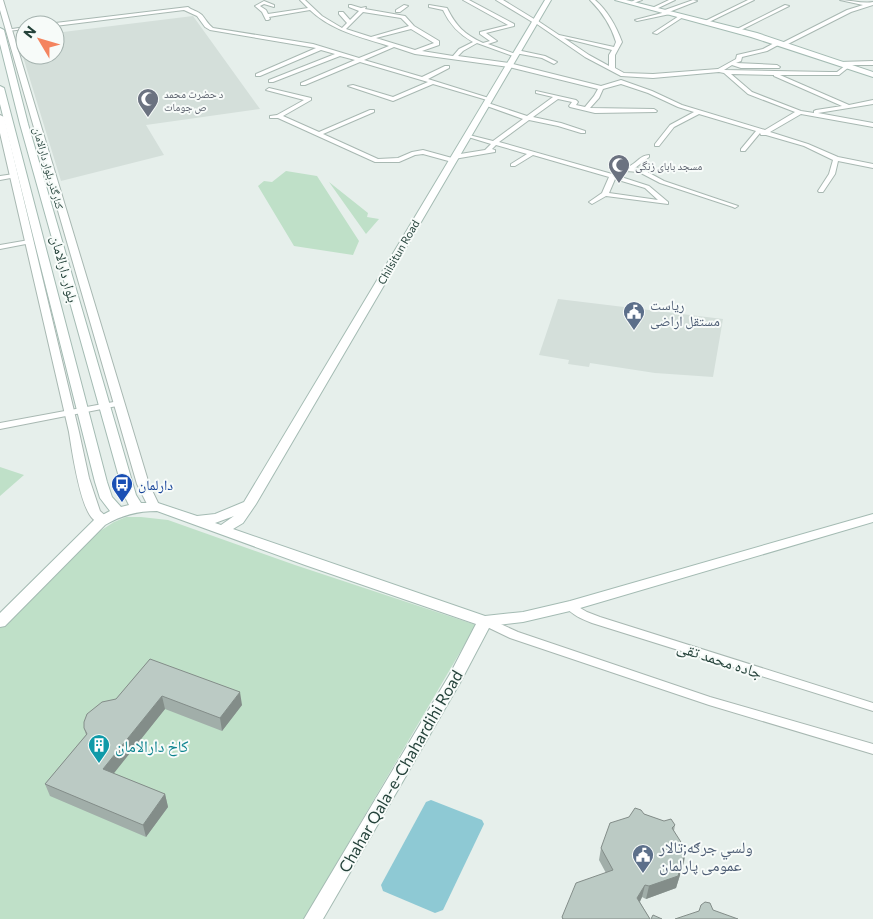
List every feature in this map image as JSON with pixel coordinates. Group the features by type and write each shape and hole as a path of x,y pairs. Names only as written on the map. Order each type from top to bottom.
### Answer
{"main road":[{"name":"Chilsitun Road","path":"222,530 238,520 249,504 548,0"},
{"path":"618,0 737,30 873,75"},
{"name":"بلوار دارالامان","path":"4,30 24,124 130,495 136,507"},
{"name":"بلوار دارالامان","path":"0,88 18,175 106,498 118,512"},
{"path":"18,175 38,170"},
{"path":"193,520 217,518 249,504"},
{"path":"249,504 246,523 248,533 268,547"},
{"path":"0,622 104,520 118,512 136,507 154,507 485,621 523,617 570,606 873,518"},
{"name":"Chahar Qala-e-Chahardihi Road","path":"313,919 456,676 485,621"}],"street":[{"name":"کنارگذر بلوار دارالامان","path":"0,0 4,30 48,164 143,484 154,507"},
{"path":"65,23 194,7 188,0"},
{"path":"302,0 310,9 343,30 415,52 509,65 601,88 621,82 698,112 761,133 812,147 836,159 873,166"},
{"path":"465,0 512,25 482,33 494,41 484,44"},
{"path":"499,0 536,22 572,48 612,70 623,75 653,76 719,70 740,60 739,56 765,50 849,11 871,6"},
{"path":"592,0 597,4 617,34 619,42 614,48 612,70"},
{"path":"631,4 640,0"},
{"path":"652,9 673,0"},
{"path":"705,22 752,0"},
{"path":"842,0 871,6"},
{"path":"637,20 666,13 695,1"},
{"path":"732,1 742,4"},
{"path":"272,6 264,2 257,6 262,8 268,18 310,9"},
{"path":"351,3 408,13 401,17"},
{"path":"351,3 358,12"},
{"path":"343,30 358,12 366,6"},
{"path":"398,11 406,6"},
{"path":"432,6 445,9 451,22 468,38 476,42 516,54 543,57 554,62"},
{"path":"737,30 787,6"},
{"path":"184,8 199,15 207,26 212,28 321,48 433,82 488,101 526,118 552,122 583,132"},
{"path":"346,9 401,17 412,27 436,41 436,44 415,52"},
{"path":"341,13 349,22"},
{"path":"656,33 681,16"},
{"path":"372,38 412,27"},
{"path":"358,35 372,31"},
{"path":"557,36 614,48"},
{"path":"454,58 461,50 476,42"},
{"path":"303,84 395,45"},
{"path":"258,75 321,48"},
{"path":"272,81 340,54"},
{"path":"855,63 867,56"},
{"path":"836,63 873,63"},
{"path":"733,64 777,67"},
{"path":"719,70 774,74 835,74 847,66"},
{"path":"423,79 447,67"},
{"path":"726,72 750,92 763,99 800,112 873,125"},
{"path":"774,74 847,106"},
{"path":"621,82 623,75"},
{"path":"351,86 393,99 433,82"},
{"path":"586,109 598,97 601,88"},
{"path":"269,90 310,99 275,116 376,161 399,160 414,153 423,152 454,158 511,148"},
{"path":"538,92 575,101 572,106 595,111 654,111"},
{"path":"487,152 495,142 557,97"},
{"path":"811,113 873,102"},
{"path":"319,134 372,111"},
{"path":"657,146 672,126 698,112"},
{"path":"743,150 761,133 800,112"},
{"path":"0,117 18,175 29,242 89,498 97,516 104,520"},
{"path":"467,135 647,187 666,203 605,194"},
{"path":"513,165 532,153"},
{"path":"629,169 647,156"},
{"path":"821,191 832,174 836,159"},
{"path":"38,170 48,164"},
{"path":"592,202 605,194 613,176 622,170 629,169 640,170 662,182 735,206"},
{"path":"0,178 18,175"},
{"path":"0,247 29,242"},
{"path":"0,426 119,403"},
{"name":"جاده محمد تقی","path":"570,606 583,615 596,620 873,707"},
{"path":"485,621 514,635 709,701 873,749"}],"shaded area":[{"path":"193,16 260,109 146,125 164,155 61,181 26,65 65,65 65,32"},
{"name":"ریاست مستقل اراضی","path":"558,299 723,319 713,377 655,373 590,363 589,367 568,364 569,360 539,355"}],"green space":[{"path":"286,171 317,176 359,241 353,255 294,246 258,186 264,181 272,182"},
{"path":"329,182 368,213 367,217 379,219 366,234"},
{"path":"0,467 24,475 0,496"},
{"path":"126,517 168,520 295,565 476,625 304,919 0,919 0,626 97,533"}],"water":[{"path":"431,800 482,820 484,824 443,910 435,913 383,891 381,885 426,802"}],"building":[{"name":"کاخ دارالامان","path":"150,659 240,692 220,718 162,696 103,769 165,794 143,825 45,784 87,734 84,722 87,714 102,702 116,699"},
{"name":"ولسي جرګه;تالار عمومی پارلمان","path":"635,808 641,810 644,814 664,821 671,819 675,825 672,828 686,850 678,876 649,886 645,885 637,898 650,919 563,919 562,917 576,883 613,870 601,848 610,823 629,817"},
{"path":"705,902 710,903 713,910 738,919 675,919 699,911 701,905"},
{"path":"653,915 662,919 651,919"}],"place":[{"name":"د حضرت محمد ص جومات","path":"148,118"},
{"name":"مسجد بابای زنگی","path":"619,184"},
{"name":"ریاست مستقل اراضی","path":"634,331"},
{"name":"دارلمان","path":"122,503"},
{"name":"کاخ دارالامان","path":"99,764"},
{"name":"ولسي جرګه;تالار عمومی پارلمان","path":"643,874"}]}
